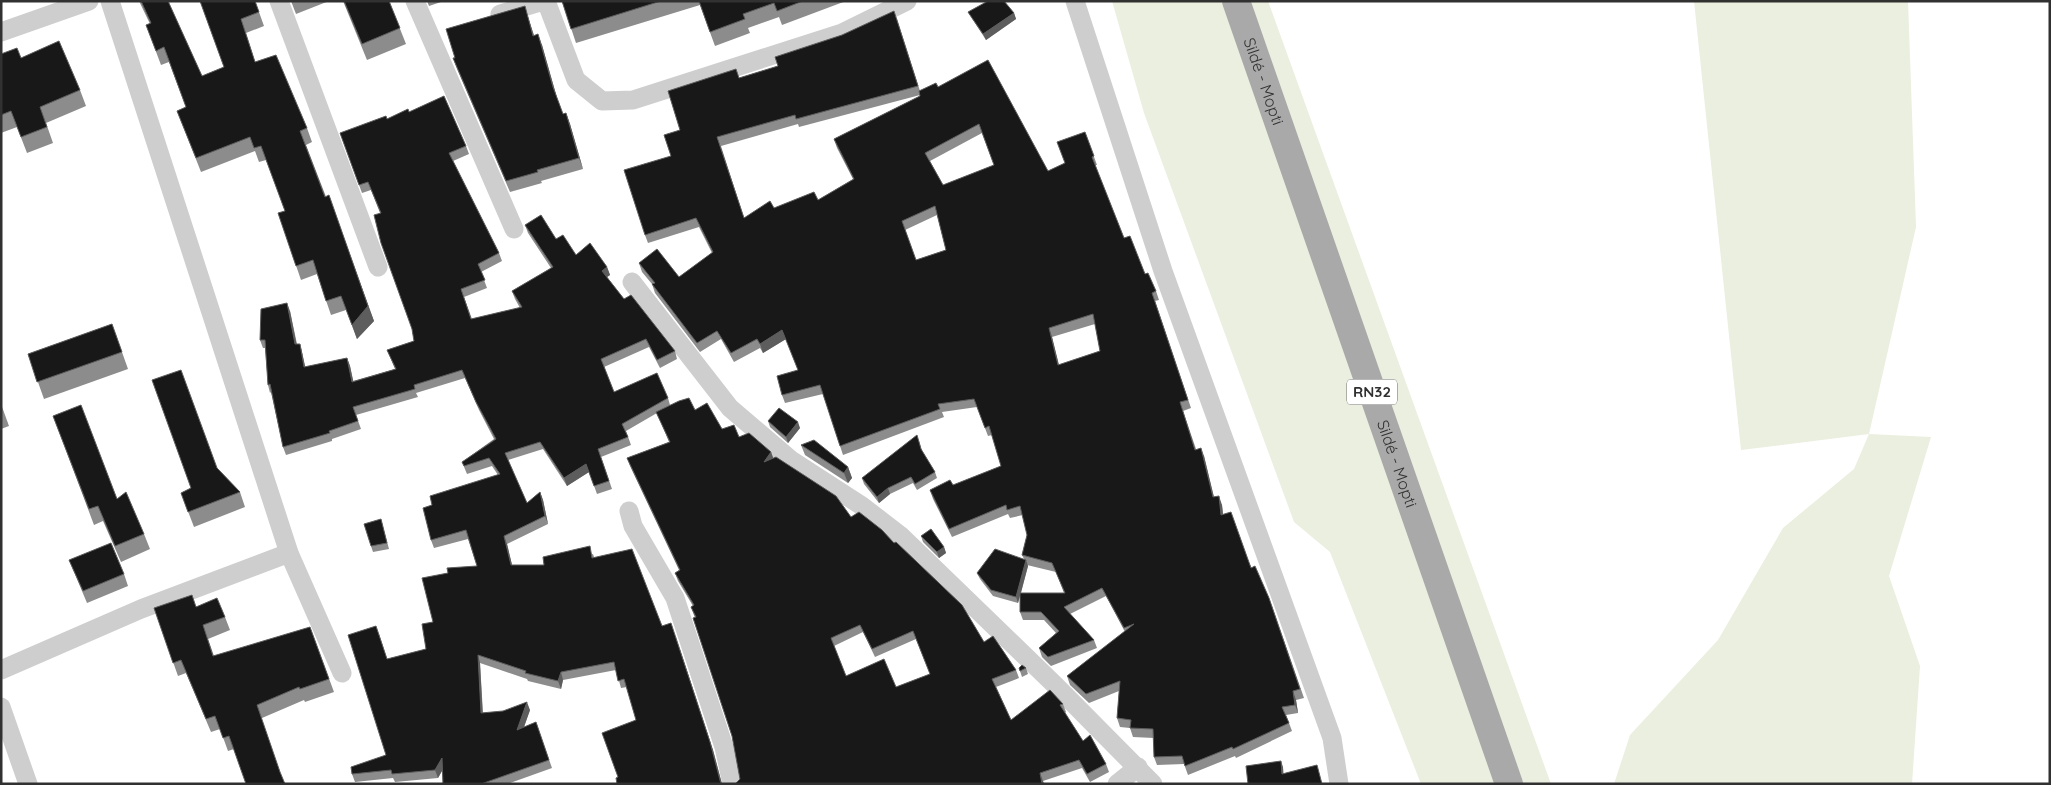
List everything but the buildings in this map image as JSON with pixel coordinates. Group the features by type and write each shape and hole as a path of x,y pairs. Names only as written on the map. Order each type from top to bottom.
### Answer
{"main road":[{"name":"Sildé - Mopti","path":"1236,1 1509,784"}],"street":[{"path":"1,32 89,1"},
{"path":"110,1 289,553 342,673"},
{"path":"279,1 310,89 378,267"},
{"path":"415,1 514,229"},
{"path":"487,18 545,1 576,80 602,100 633,100 832,36 907,1"},
{"path":"1075,1 1163,271 1332,738 1339,784"},
{"path":"429,34 448,29"},
{"path":"632,282 730,408 791,460 862,506 901,536 1138,767 1153,784"},
{"path":"628,511 633,526 675,598 724,747 732,784"},
{"path":"1,670 141,609 289,553"},
{"path":"1,707 28,784"},
{"path":"1117,784 1138,767"}],"green space":[{"path":"1112,1 1268,1 1551,784 1421,784 1330,552 1294,522 1144,113"},
{"path":"1694,1 1908,1 1916,227 1869,434 1741,450"},
{"path":"1869,434 1931,437 1889,576 1920,666 1912,784 1614,784 1630,735 1718,640 1783,528 1854,469"}]}
